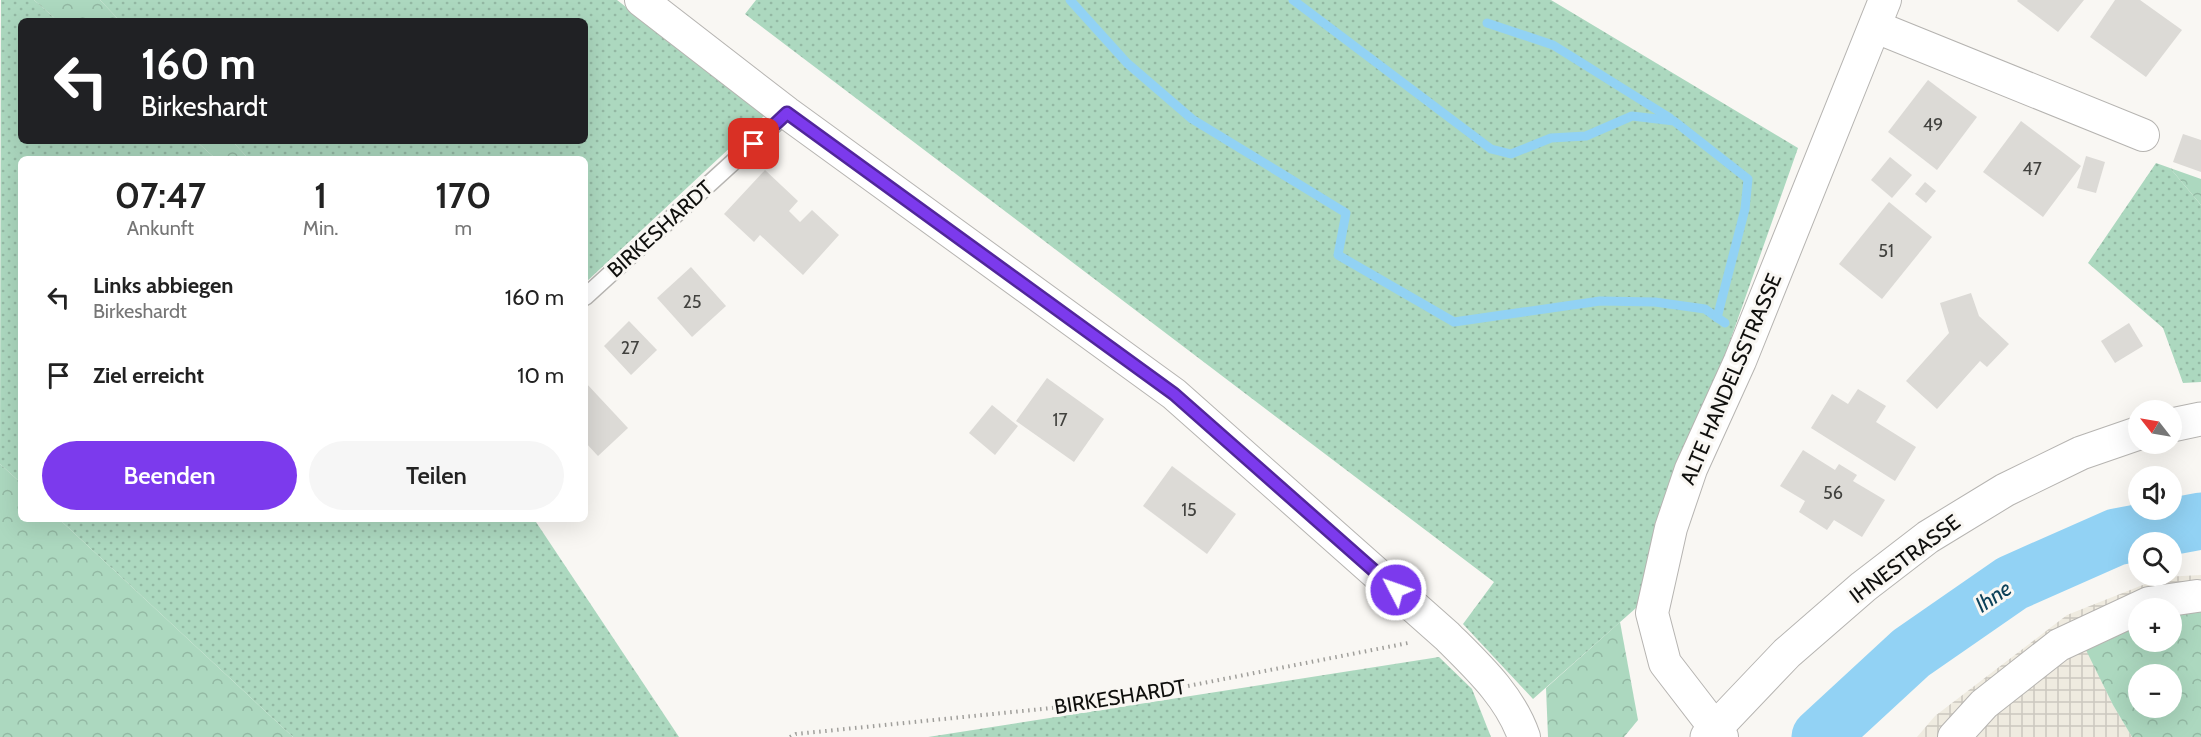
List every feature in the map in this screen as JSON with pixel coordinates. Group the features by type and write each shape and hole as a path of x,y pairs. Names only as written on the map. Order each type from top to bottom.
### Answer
{"main road":[{"path":"2182,423 2201,419"},
{"name":"IHNESTRASSE","path":"1714,734 1787,653 1863,587 1928,537 2005,490 2081,453 2128,437"}],"street":[{"path":"641,0 787,113 1174,394 1447,636 1488,677 1519,721 1524,737"},
{"name":"ALTE HANDELSSTRASSE","path":"1714,734 1665,663 1652,613 1671,528 1691,469 1740,361 1881,13 2143,135"},
{"path":"1954,737 1984,704 2059,645 2149,603 2197,596"}],"lane":[{"name":"BIRKESHARDT","path":"588,294 787,113"}],"path":[{"name":"BIRKESHARDT","path":"790,737 796,734 1101,703 1447,636"}],"shaded area":[{"path":"2201,575 2201,611 2182,610 2182,598 2128,598 2128,628 2085,646 2113,705 2132,737 1917,737 1935,716 2067,615 2140,586 2182,586 2182,576"}],"green space":[{"path":"1,0 34,0 55,18 18,18 18,144 199,144 213,156 18,156 18,480 0,464"},
{"path":"34,0 100,0 117,18 55,18"},
{"path":"100,0 617,0 765,115 588,280 588,156 246,156 235,144 588,144 588,18 117,18"},
{"path":"756,0 1551,0 1798,148 1636,608 1533,699 1463,624 1494,582 745,14"},
{"path":"199,144 235,144 246,156 213,156"},
{"path":"2156,163 2170,168 2201,205 2201,382 2183,383 2163,328 2088,263"},
{"path":"2170,168 2201,179 2201,205"},
{"path":"0,464 18,480 18,522 62,522 293,737 0,737"},
{"path":"62,522 536,522 679,737 293,737"},
{"path":"2201,611 2201,737 2132,737 2113,705 2084,646 2128,628 2128,652 2182,652 2182,614"},
{"path":"1620,622 1638,720 1624,737 1548,737 1546,688"},
{"path":"1439,657 1472,689 1491,737 928,737"}],"building":[{"path":"2018,0 2084,0 2058,32"},
{"path":"2115,0 2140,0 2182,30 2146,77 2090,37"},
{"path":"1928,80 1977,117 1937,170 1888,132"},
{"path":"2021,121 2081,166 2043,217 1983,172"},
{"path":"2183,134 2201,140 2201,172 2173,162"},
{"path":"2086,156 2105,162 2096,193 2077,188"},
{"path":"1890,157 1912,175 1892,198 1871,180"},
{"path":"765,170 798,201 789,211 800,222 812,210 839,235 803,275 760,235 754,242 724,214"},
{"path":"1925,182 1936,191 1926,203 1915,194"},
{"path":"1889,202 1932,237 1882,299 1839,264"},
{"path":"691,267 726,306 692,337 657,298"},
{"path":"1971,293 1979,316 2009,344 1987,367 1980,361 1937,409 1906,381 1949,333 1940,303"},
{"path":"629,321 657,350 631,375 604,346"},
{"path":"2129,323 2143,346 2115,363 2101,341"},
{"path":"1047,378 1104,419 1074,462 1016,421"},
{"path":"588,385 628,428 598,456 588,445"},
{"path":"1858,389 1886,406 1876,422 1916,447 1895,481 1811,428 1832,394 1848,404"},
{"path":"992,405 1018,426 995,455 969,433"},
{"path":"1803,450 1835,470 1839,464 1857,475 1853,481 1885,500 1862,537 1834,520 1827,530 1799,512 1805,501 1780,486"},
{"path":"1172,466 1236,514 1207,554 1143,506"}],"waterway":[{"path":"1070,0 1127,63 1192,119 1346,213 1338,255 1454,322 1600,301 1655,302 1705,309 1725,323"},
{"path":"1293,0 1491,149 1511,154 1551,138 1586,136 1632,116 1674,121 1748,179 1745,209 1717,318"},
{"path":"1487,23 1553,45 1670,118"},
{"name":"Ihne","path":"1820,737 1911,653 2012,583 2116,537 2201,521"}],"route":[{"path":"754,144 787,113 1174,394 1396,590"}]}
